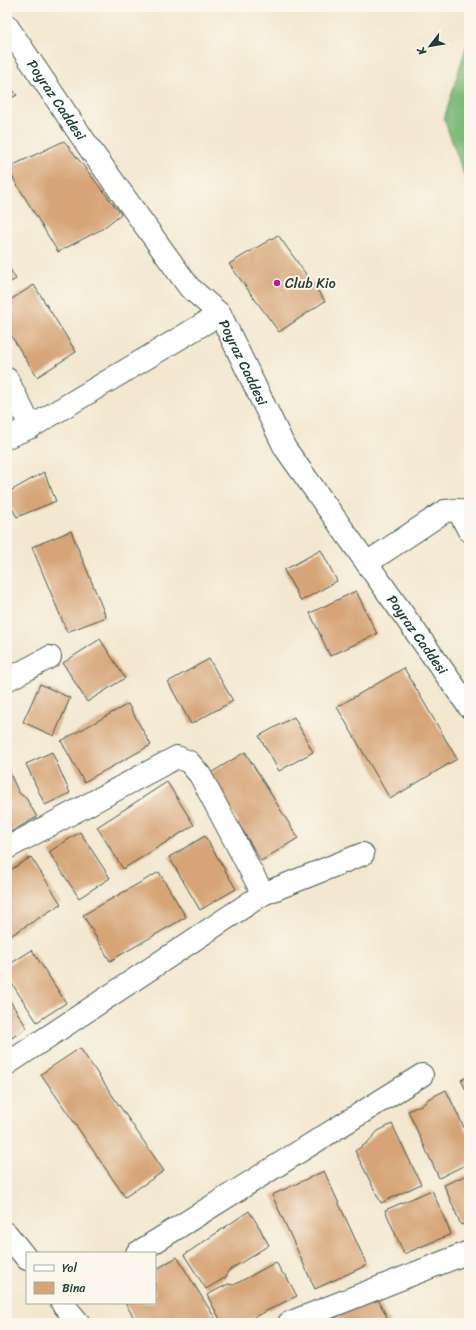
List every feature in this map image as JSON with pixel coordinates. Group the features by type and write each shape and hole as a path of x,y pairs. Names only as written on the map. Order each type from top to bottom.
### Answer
{"street":[{"name":"Poyraz Caddesi","path":"7,26 90,149 189,287 220,314 285,448 469,707"},
{"path":"7,437 31,427 220,314"},
{"path":"7,379 31,427"},
{"path":"366,563 445,511 458,510 469,531"},
{"path":"7,680 50,656"},
{"path":"7,848 177,757 189,762 200,775 263,894"},
{"path":"7,1064 263,894 363,854"},
{"path":"139,1252 422,1074"},
{"path":"7,1234 26,1258"},
{"path":"289,1323 469,1252"},
{"path":"63,1304 79,1323"}],"green space":[{"path":"469,37 469,189 444,119"}],"building":[{"path":"7,84 17,95 7,100"},
{"path":"64,141 121,214 102,229 58,252 7,168"},
{"name":"Club Kio","path":"278,235 325,301 279,332 229,264"},
{"path":"7,264 16,279 7,284"},
{"path":"34,285 76,352 37,377 7,329 7,302"},
{"path":"44,472 56,501 17,517 7,500 7,493"},
{"path":"71,531 106,617 67,632 32,547"},
{"path":"321,550 337,581 301,601 284,570"},
{"path":"356,591 377,634 330,656 310,613"},
{"path":"100,639 125,678 87,702 63,663"},
{"path":"209,659 233,701 191,724 168,682"},
{"path":"404,668 457,759 390,799 337,707"},
{"path":"40,684 70,698 54,736 23,722"},
{"path":"128,704 151,745 84,782 61,741"},
{"path":"294,717 313,752 279,771 259,736"},
{"path":"52,752 70,793 45,805 26,764"},
{"path":"245,752 298,838 261,861 209,774"},
{"path":"7,767 19,793 26,798 37,817 7,834"},
{"path":"167,782 194,825 123,869 97,827"},
{"path":"80,832 110,878 79,898 49,852"},
{"path":"205,836 236,889 200,910 169,857"},
{"path":"31,857 61,904 7,938 7,872"},
{"path":"159,872 186,917 110,961 83,915"},
{"path":"32,950 66,1003 37,1022 7,976 7,966"},
{"path":"7,996 27,1028 7,1041"},
{"path":"80,1048 164,1171 125,1197 41,1074"},
{"path":"469,1076 469,1096 461,1080"},
{"path":"446,1090 469,1138 469,1163 439,1178 408,1111 425,1103 428,1099"},
{"path":"392,1124 421,1184 381,1203 355,1151 367,1143 378,1131"},
{"path":"324,1171 367,1265 315,1289 272,1195"},
{"path":"469,1174 469,1222 461,1225 444,1185"},
{"path":"432,1190 451,1234 404,1254 385,1210"},
{"path":"249,1211 269,1245 228,1271 226,1277 206,1289 184,1255"},
{"path":"177,1257 218,1323 137,1323 126,1304 156,1304 156,1269"},
{"path":"276,1262 297,1296 242,1323 222,1323 207,1295 228,1284 234,1285"},
{"path":"375,1294 390,1323 327,1323"}],"place":[{"name":"Club Kio","path":"277,283"}]}
